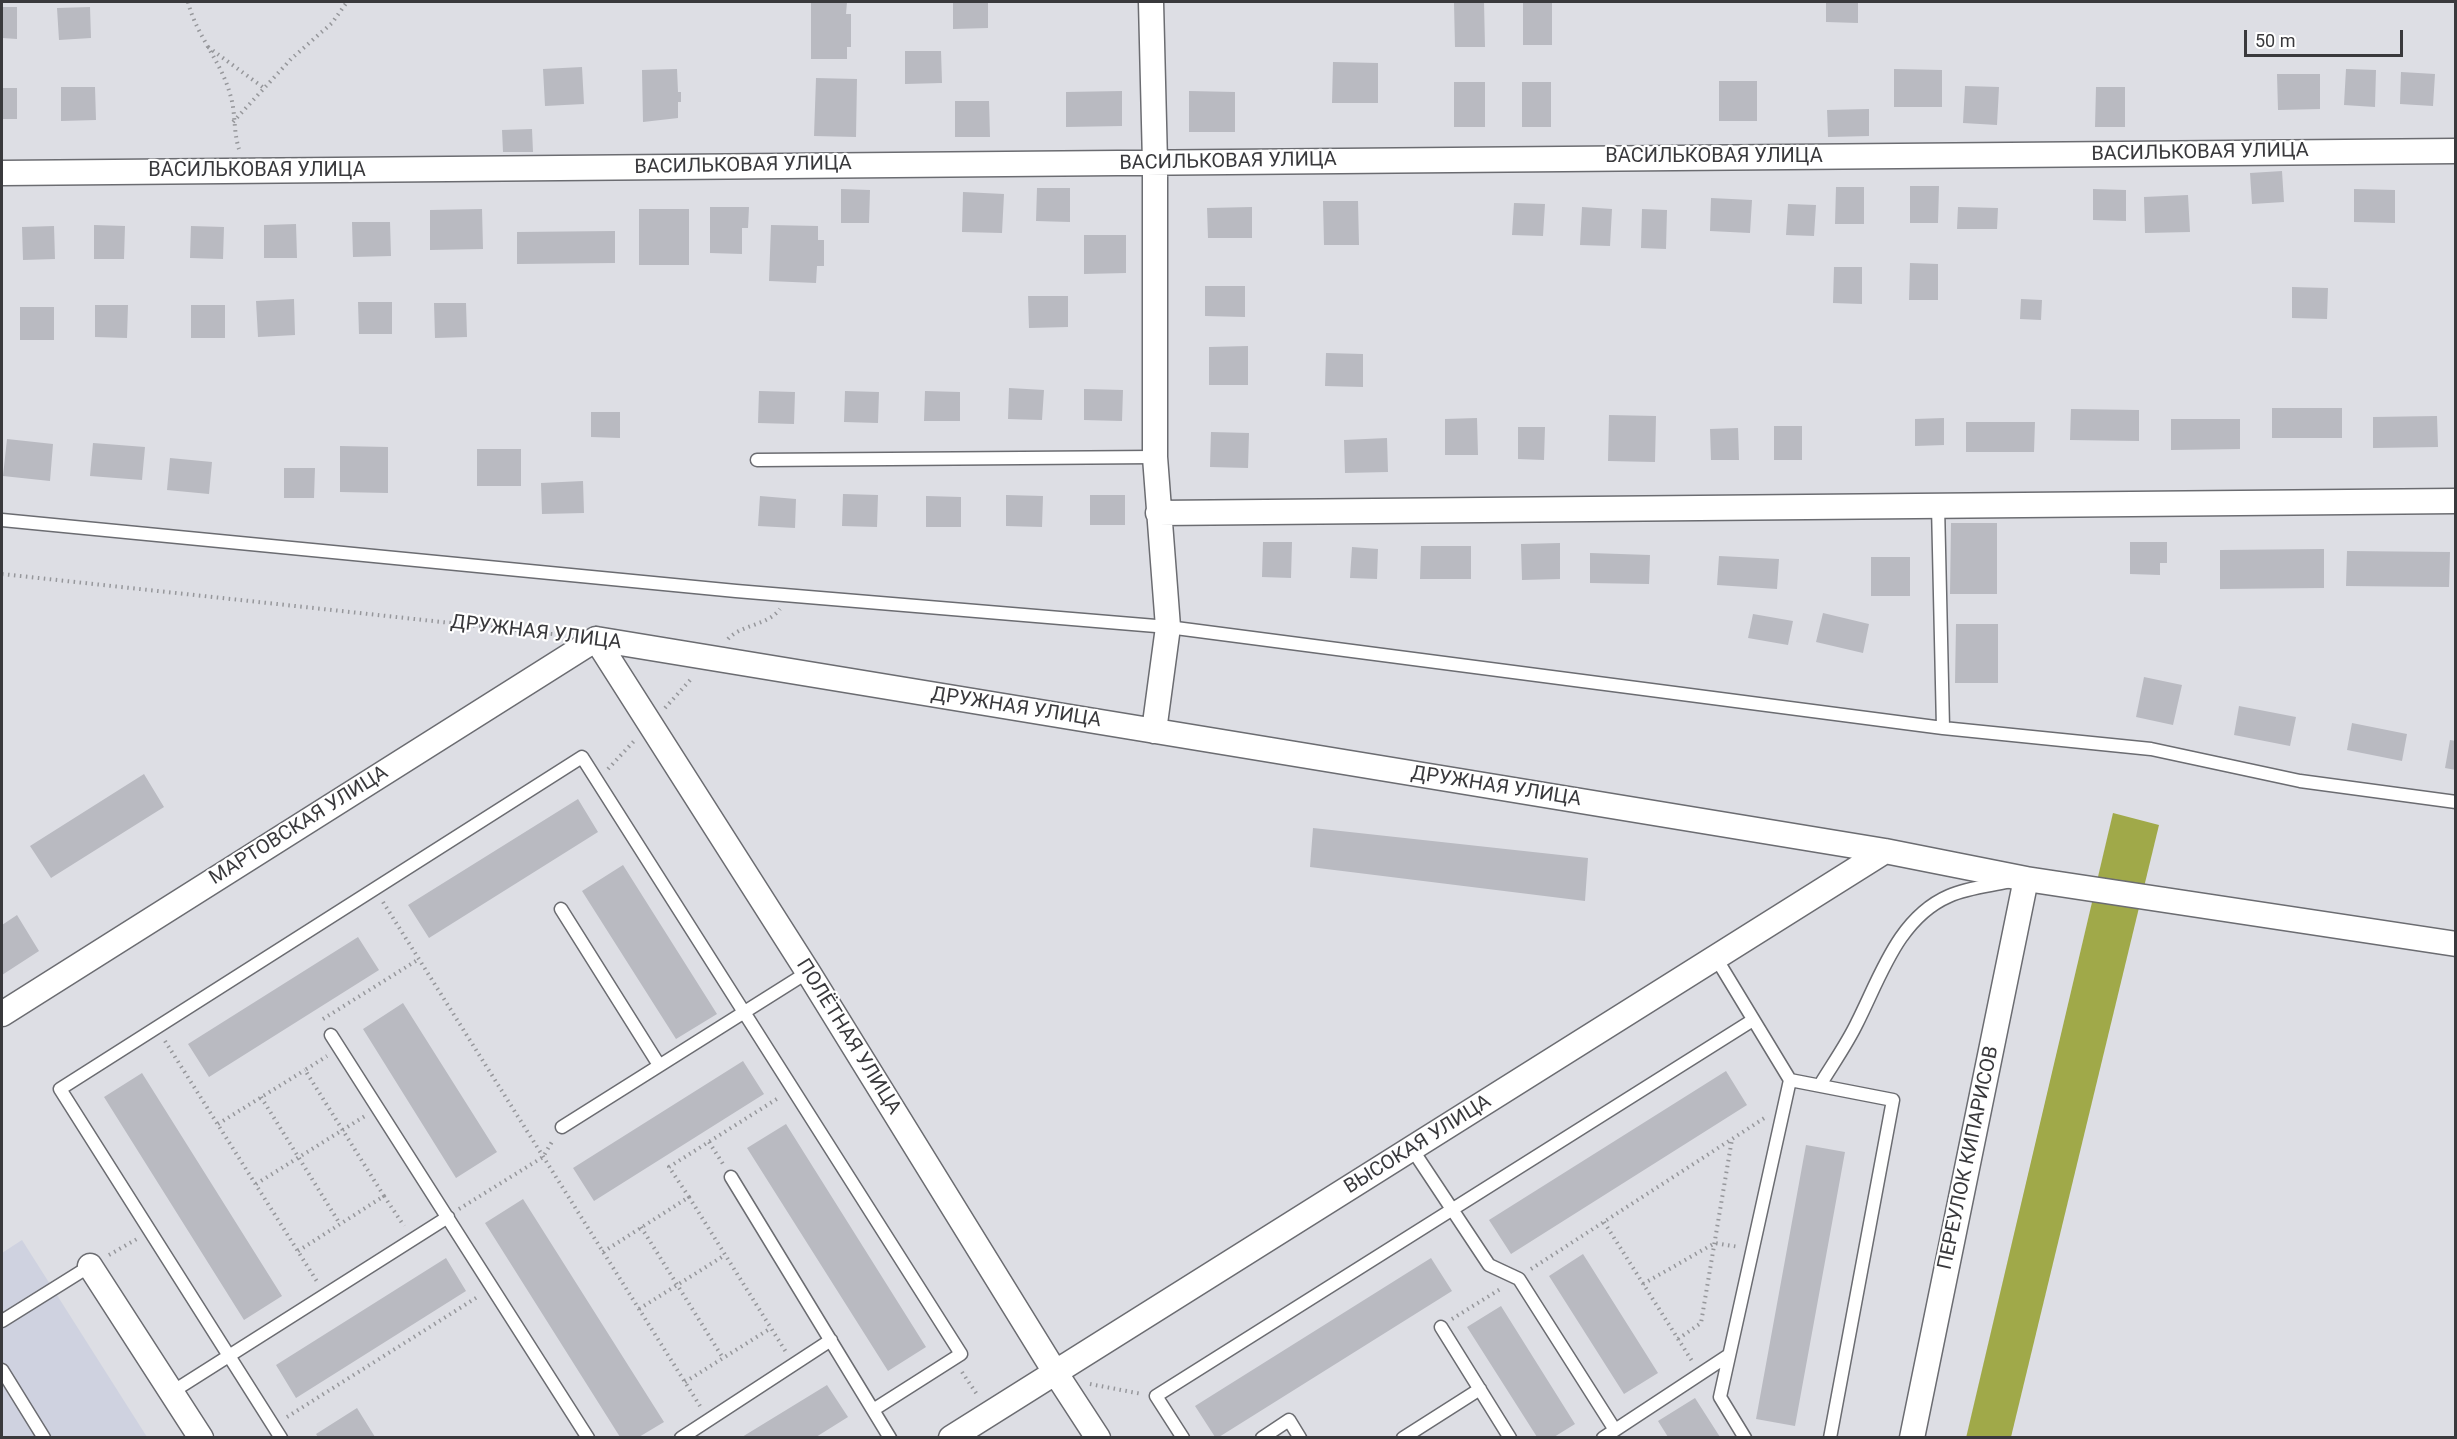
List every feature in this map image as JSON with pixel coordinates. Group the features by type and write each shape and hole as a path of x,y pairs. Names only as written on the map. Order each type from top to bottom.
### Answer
{"street":[{"path":"1151,2 1155,162 1155,457 1168,627 1154,731"},
{"name":"ВАСИЛЬКОВАЯ УЛИЦА","path":"2,173 2456,151"},
{"path":"1158,513 2456,501"},
{"name":"ДРУЖНАЯ УЛИЦА","path":"596,639 1885,852 2026,879 2456,944"},
{"name":"ПОЛЁТНАЯ УЛИЦА","path":"596,639 808,972 1055,1372 1098,1437"},
{"name":"МАРТОВСКАЯ УЛИЦА","path":"2,1014 596,639"},
{"name":"ВЫСОКАЯ УЛИЦА","path":"951,1437 1885,852"},
{"name":"ПЕРЕУЛОК КИПАРИСОВ","path":"1912,1437 2026,879"},
{"path":"90,1266 201,1437"}],"lane":[{"path":"757,460 1155,457"},
{"path":"1938,505 1943,728"},
{"path":"2,520 790,595 1168,627 1943,728 2151,749 2300,781 2456,802"},
{"path":"281,1437 60,1089 582,757 961,1354 873,1410"},
{"path":"1820,1086 1857,1024 1884,965 1908,928 1948,896 1976,887 2026,879"},
{"path":"561,909 659,1065"},
{"path":"1716,958 1790,1080 1720,1397 1745,1437"},
{"path":"562,1127 808,972"},
{"path":"1183,1437 1156,1396 1753,1020"},
{"path":"331,1035 588,1437"},
{"path":"1790,1080 1893,1100 1830,1437"},
{"path":"1412,1149 1489,1265 1517,1278 1615,1430"},
{"path":"731,1177 890,1437"},
{"path":"172,1392 448,1217"},
{"path":"2,1321 90,1266"},
{"path":"1441,1327 1510,1437"},
{"path":"681,1437 831,1341"},
{"path":"1603,1437 1729,1355"},
{"path":"2,1370 44,1437"},
{"path":"1403,1437 1480,1389"},
{"path":"1262,1437 1289,1420 1300,1437"}],"path":[{"path":"188,2 193,20 231,95 236,141 247,171"},
{"path":"233,122 291,59 332,23 347,2"},
{"path":"205,45 264,88"},
{"name":"ДРУЖНАЯ УЛИЦА","path":"2,574 596,639"},
{"path":"597,781 734,632 774,616 790,595"},
{"path":"375,889 708,1419"},
{"path":"331,1035 322,1020 419,959"},
{"path":"157,1028 325,1295"},
{"path":"218,1125 340,1047"},
{"path":"304,1070 413,1239"},
{"path":"793,1089 669,1167 794,1364"},
{"path":"261,1097 340,1224"},
{"path":"1441,1327 1785,1105"},
{"path":"256,1184 378,1107"},
{"path":"448,1217 543,1157 562,1127"},
{"path":"1678,1339 1701,1323 1732,1139"},
{"path":"709,1142 731,1177"},
{"path":"298,1251 384,1196"},
{"path":"603,1251 689,1197"},
{"path":"1604,1222 1700,1374"},
{"path":"641,1227 723,1358"},
{"path":"90,1266 151,1232"},
{"path":"1643,1284 1715,1243 1753,1250"},
{"path":"639,1309 725,1255"},
{"path":"273,1425 493,1288"},
{"path":"685,1382 771,1328"}],"shaded area":[{"path":"22,1240 147,1437 2,1438 2,1253"}],"green space":[{"path":"2113,813 2159,825 2011,1437 1966,1438"}],"building":[{"path":"811,2 847,2 846,14 851,14 851,47 847,47 847,59 811,59"},
{"path":"953,2 988,2 988,28 953,29"},
{"path":"1484,2 1485,47 1455,47 1454,3"},
{"path":"1826,2 1858,2 1858,23 1826,22"},
{"path":"1523,3 1552,3 1552,45 1523,45"},
{"path":"2,7 17,7 17,39 2,38"},
{"path":"90,7 91,38 59,40 57,8"},
{"path":"905,51 941,51 942,83 905,84"},
{"path":"1333,62 1378,63 1378,103 1332,103"},
{"path":"582,67 584,104 545,106 543,69"},
{"path":"677,69 678,92 681,92 681,102 678,102 678,118 643,122 642,70"},
{"path":"1894,69 1942,70 1942,107 1894,107"},
{"path":"2346,69 2376,70 2375,107 2344,105"},
{"path":"2401,72 2435,74 2433,106 2400,104"},
{"path":"2277,74 2320,74 2320,109 2278,110"},
{"path":"816,78 857,79 856,137 814,136"},
{"path":"1719,81 1757,81 1757,121 1719,121"},
{"path":"1454,82 1485,82 1485,127 1454,127"},
{"path":"1522,82 1551,82 1551,127 1522,127"},
{"path":"1965,86 1999,87 1997,125 1963,123"},
{"path":"61,87 95,87 96,120 61,121"},
{"path":"2096,87 2125,87 2125,127 2095,127"},
{"path":"2,88 17,88 17,119 2,119"},
{"path":"1122,91 1122,126 1066,127 1066,92"},
{"path":"1189,91 1235,92 1235,132 1189,132"},
{"path":"955,101 989,101 990,137 955,137"},
{"path":"1869,109 1869,136 1828,137 1827,110"},
{"path":"532,129 533,152 503,152 502,130"},
{"path":"2282,171 2284,202 2252,204 2250,173"},
{"path":"1910,186 1939,186 1938,223 1910,223"},
{"path":"1836,187 1864,187 1864,224 1835,224"},
{"path":"1037,188 1070,188 1070,222 1036,221"},
{"path":"841,189 870,190 869,223 841,223"},
{"path":"2093,189 2126,190 2126,221 2093,220"},
{"path":"2354,189 2395,190 2395,223 2354,222"},
{"path":"963,192 1004,194 1002,233 962,232"},
{"path":"2188,195 2190,232 2145,233 2144,197"},
{"path":"1711,198 1752,200 1750,233 1710,231"},
{"path":"1323,201 1358,201 1359,245 1324,245"},
{"path":"1514,203 1545,204 1543,236 1512,235"},
{"path":"1788,204 1816,205 1814,236 1786,235"},
{"path":"710,207 749,207 748,228 742,228 742,254 710,253"},
{"path":"1252,207 1252,238 1208,238 1207,208"},
{"path":"1582,207 1612,209 1610,246 1580,245"},
{"path":"1958,207 1998,208 1997,229 1957,229"},
{"path":"482,209 483,249 430,250 430,210"},
{"path":"639,209 689,209 689,265 639,265"},
{"path":"1642,209 1667,210 1666,249 1641,248"},
{"path":"352,222 390,222 391,256 353,257"},
{"path":"296,224 297,258 264,258 264,225"},
{"path":"94,225 125,226 124,259 94,259"},
{"path":"771,225 818,226 818,240 824,240 824,266 817,266 816,283 769,281"},
{"path":"54,226 55,259 23,260 22,227"},
{"path":"191,226 224,227 223,259 190,258"},
{"path":"615,231 615,263 517,264 517,232"},
{"path":"1084,235 1126,235 1126,273 1084,274"},
{"path":"1910,263 1938,264 1938,300 1909,300"},
{"path":"1834,267 1862,267 1862,304 1833,303"},
{"path":"1205,286 1245,286 1245,317 1205,316"},
{"path":"2292,287 2328,288 2327,319 2292,318"},
{"path":"1028,296 1068,296 1068,327 1029,328"},
{"path":"294,299 295,335 258,337 256,301"},
{"path":"2021,299 2042,300 2041,320 2020,319"},
{"path":"358,302 392,302 392,334 359,334"},
{"path":"434,303 466,303 467,337 435,338"},
{"path":"95,305 128,305 127,338 95,337"},
{"path":"191,305 225,305 225,338 191,338"},
{"path":"20,307 54,307 54,340 20,340"},
{"path":"1248,346 1248,385 1209,385 1209,347"},
{"path":"1326,353 1363,354 1363,387 1325,386"},
{"path":"1009,388 1044,390 1042,420 1008,419"},
{"path":"1084,389 1123,390 1122,421 1084,420"},
{"path":"759,391 795,392 794,424 758,423"},
{"path":"845,391 879,392 878,423 844,422"},
{"path":"925,391 960,392 960,421 924,421"},
{"path":"2272,408 2342,408 2342,438 2272,438"},
{"path":"2071,409 2139,410 2139,441 2070,440"},
{"path":"591,412 620,412 620,438 591,437"},
{"path":"1609,415 1656,416 1655,462 1608,461"},
{"path":"2437,416 2438,447 2373,448 2373,417"},
{"path":"1477,418 1478,455 1445,455 1445,419"},
{"path":"1944,418 1944,445 1915,446 1915,419"},
{"path":"2171,419 2240,419 2240,449 2171,450"},
{"path":"1966,422 2035,422 2034,452 1966,452"},
{"path":"1774,426 1802,426 1802,460 1774,460"},
{"path":"1518,427 1545,427 1544,460 1518,459"},
{"path":"1738,428 1739,460 1711,460 1710,429"},
{"path":"1211,432 1249,433 1248,468 1210,467"},
{"path":"1387,438 1388,472 1345,473 1344,440"},
{"path":"7,439 53,444 50,481 3,476"},
{"path":"93,443 145,447 142,480 90,476"},
{"path":"340,446 388,447 388,493 340,492"},
{"path":"477,449 521,449 521,486 477,486"},
{"path":"170,458 212,462 209,494 167,490"},
{"path":"284,468 315,468 314,498 284,498"},
{"path":"583,481 584,513 542,514 541,483"},
{"path":"843,494 878,495 877,527 842,526"},
{"path":"1006,495 1043,496 1042,527 1006,526"},
{"path":"1090,495 1125,495 1125,525 1090,525"},
{"path":"760,496 796,499 795,528 758,526"},
{"path":"926,496 961,497 961,527 926,527"},
{"path":"1951,523 1997,523 1997,594 1950,594"},
{"path":"1263,542 1292,542 1291,578 1262,577"},
{"path":"2130,542 2167,542 2167,563 2160,563 2160,575 2130,574"},
{"path":"1560,543 1560,579 1522,580 1521,544"},
{"path":"1421,546 1471,546 1471,579 1420,579"},
{"path":"1352,547 1378,549 1377,579 1350,578"},
{"path":"2324,549 2324,588 2220,589 2220,550"},
{"path":"2347,551 2450,552 2449,587 2346,586"},
{"path":"1590,553 1650,555 1649,584 1590,583"},
{"path":"1719,556 1779,559 1777,589 1717,585"},
{"path":"1871,557 1910,557 1910,596 1871,596"},
{"path":"1823,613 1869,624 1863,653 1816,642"},
{"path":"1753,614 1793,621 1788,645 1748,638"},
{"path":"1956,624 1998,624 1998,683 1955,683"},
{"path":"2144,677 2182,685 2173,725 2136,717"},
{"path":"2239,706 2296,717 2290,746 2234,735"},
{"path":"2352,723 2407,734 2402,761 2347,750"},
{"path":"2450,740 2456,741 2456,770 2445,768"},
{"path":"144,774 164,807 51,878 30,846"},
{"path":"578,799 598,832 429,938 408,905"},
{"path":"1313,828 1588,858 1585,901 1310,867"},
{"path":"623,865 717,1014 676,1039 582,891"},
{"path":"17,915 39,951 2,975 2,925"},
{"path":"358,937 379,970 209,1077 188,1044"},
{"path":"403,1003 497,1152 456,1178 363,1029"},
{"path":"743,1061 764,1094 594,1201 573,1168"},
{"path":"1726,1071 1747,1105 1511,1254 1489,1220"},
{"path":"142,1073 282,1296 244,1320 104,1097"},
{"path":"786,1124 926,1347 888,1371 747,1148"},
{"path":"1806,1145 1845,1152 1795,1426 1756,1419"},
{"path":"523,1199 664,1422 639,1437 620,1437 485,1223"},
{"path":"1583,1254 1658,1373 1624,1394 1549,1276"},
{"path":"446,1258 466,1291 296,1398 276,1365"},
{"path":"1431,1258 1452,1291 1219,1437 1215,1437 1195,1406"},
{"path":"1501,1306 1575,1424 1554,1437 1537,1437 1467,1327"},
{"path":"827,1385 848,1417 816,1437 742,1437"},
{"path":"1695,1398 1720,1437 1668,1437 1658,1421"},
{"path":"357,1408 375,1437 318,1437 316,1434"}]}
